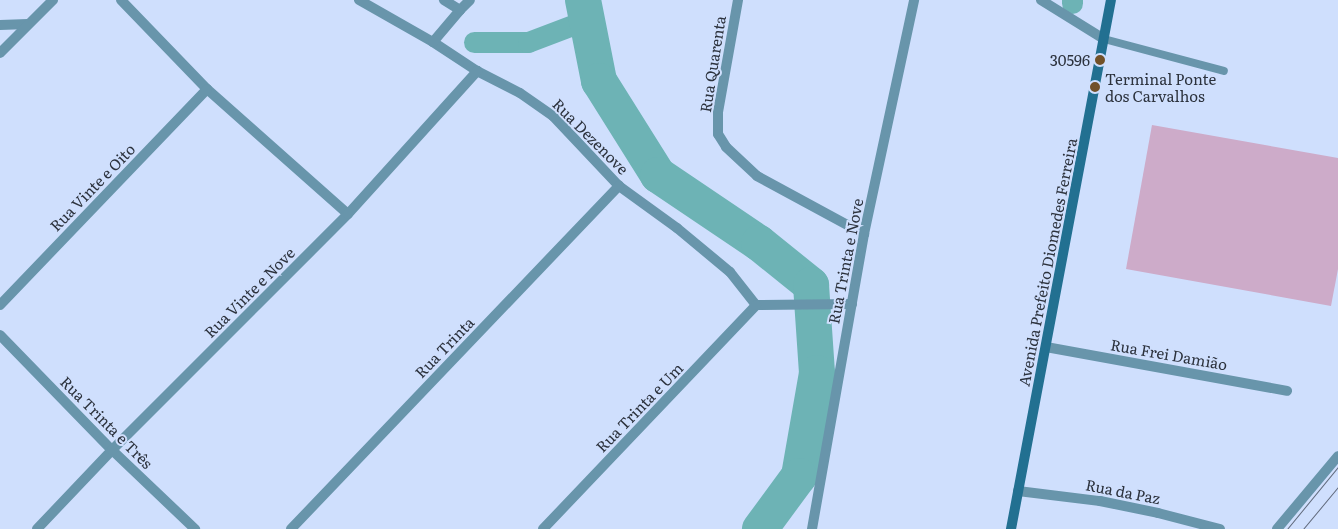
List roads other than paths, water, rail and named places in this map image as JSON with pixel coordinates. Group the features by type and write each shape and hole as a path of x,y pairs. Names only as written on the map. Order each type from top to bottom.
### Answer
{"street":[{"path":"0,53 53,0"},
{"path":"121,0 207,89 348,214"},
{"name":"Rua Dezenove","path":"359,0 433,42 477,71 520,92 553,116 619,186 677,228 730,272 756,305"},
{"path":"444,0 460,10"},
{"path":"433,42 470,0"},
{"name":"Rua Quarenta","path":"738,0 718,112 718,134 726,148 757,176 864,234"},
{"name":"Rua Trinta e Nove","path":"812,529 864,234 914,0"},
{"path":"1041,0 1104,38"},
{"name":"Avenida Prefeito Diomedes Ferreira","path":"1011,529 1111,0"},
{"path":"0,25 28,24"},
{"name":"Rua Vinte e Nove","path":"37,529 112,450 348,214 477,71"},
{"name":"Rua Vinte e Oito","path":"0,305 207,89"},
{"name":"Rua Trinta","path":"291,529 619,186"},
{"path":"756,305 852,304"},
{"name":"Rua Trinta e Um","path":"543,529 756,305"},
{"name":"Rua Trinta e Três","path":"0,335 112,450 195,529"},
{"name":"Rua Frei Damião","path":"1046,347 1287,390"},
{"path":"1277,529 1338,456"},
{"name":"Rua da Paz","path":"1018,491 1100,501 1158,512 1220,529"}],"lane":[{"path":"1104,38 1224,71"}],"waterway":[{"path":"583,0 599,81 658,175 759,243 811,285 817,373 799,476 760,529"},
{"path":"474,42 528,42 586,20"}],"tram line":[{"path":"1287,529 1338,467"},
{"path":"1303,529 1338,487"}],"place":[{"name":"30596","path":"1100,60"},
{"name":"Terminal Ponte dos Carvalhos","path":"1095,87"}]}
